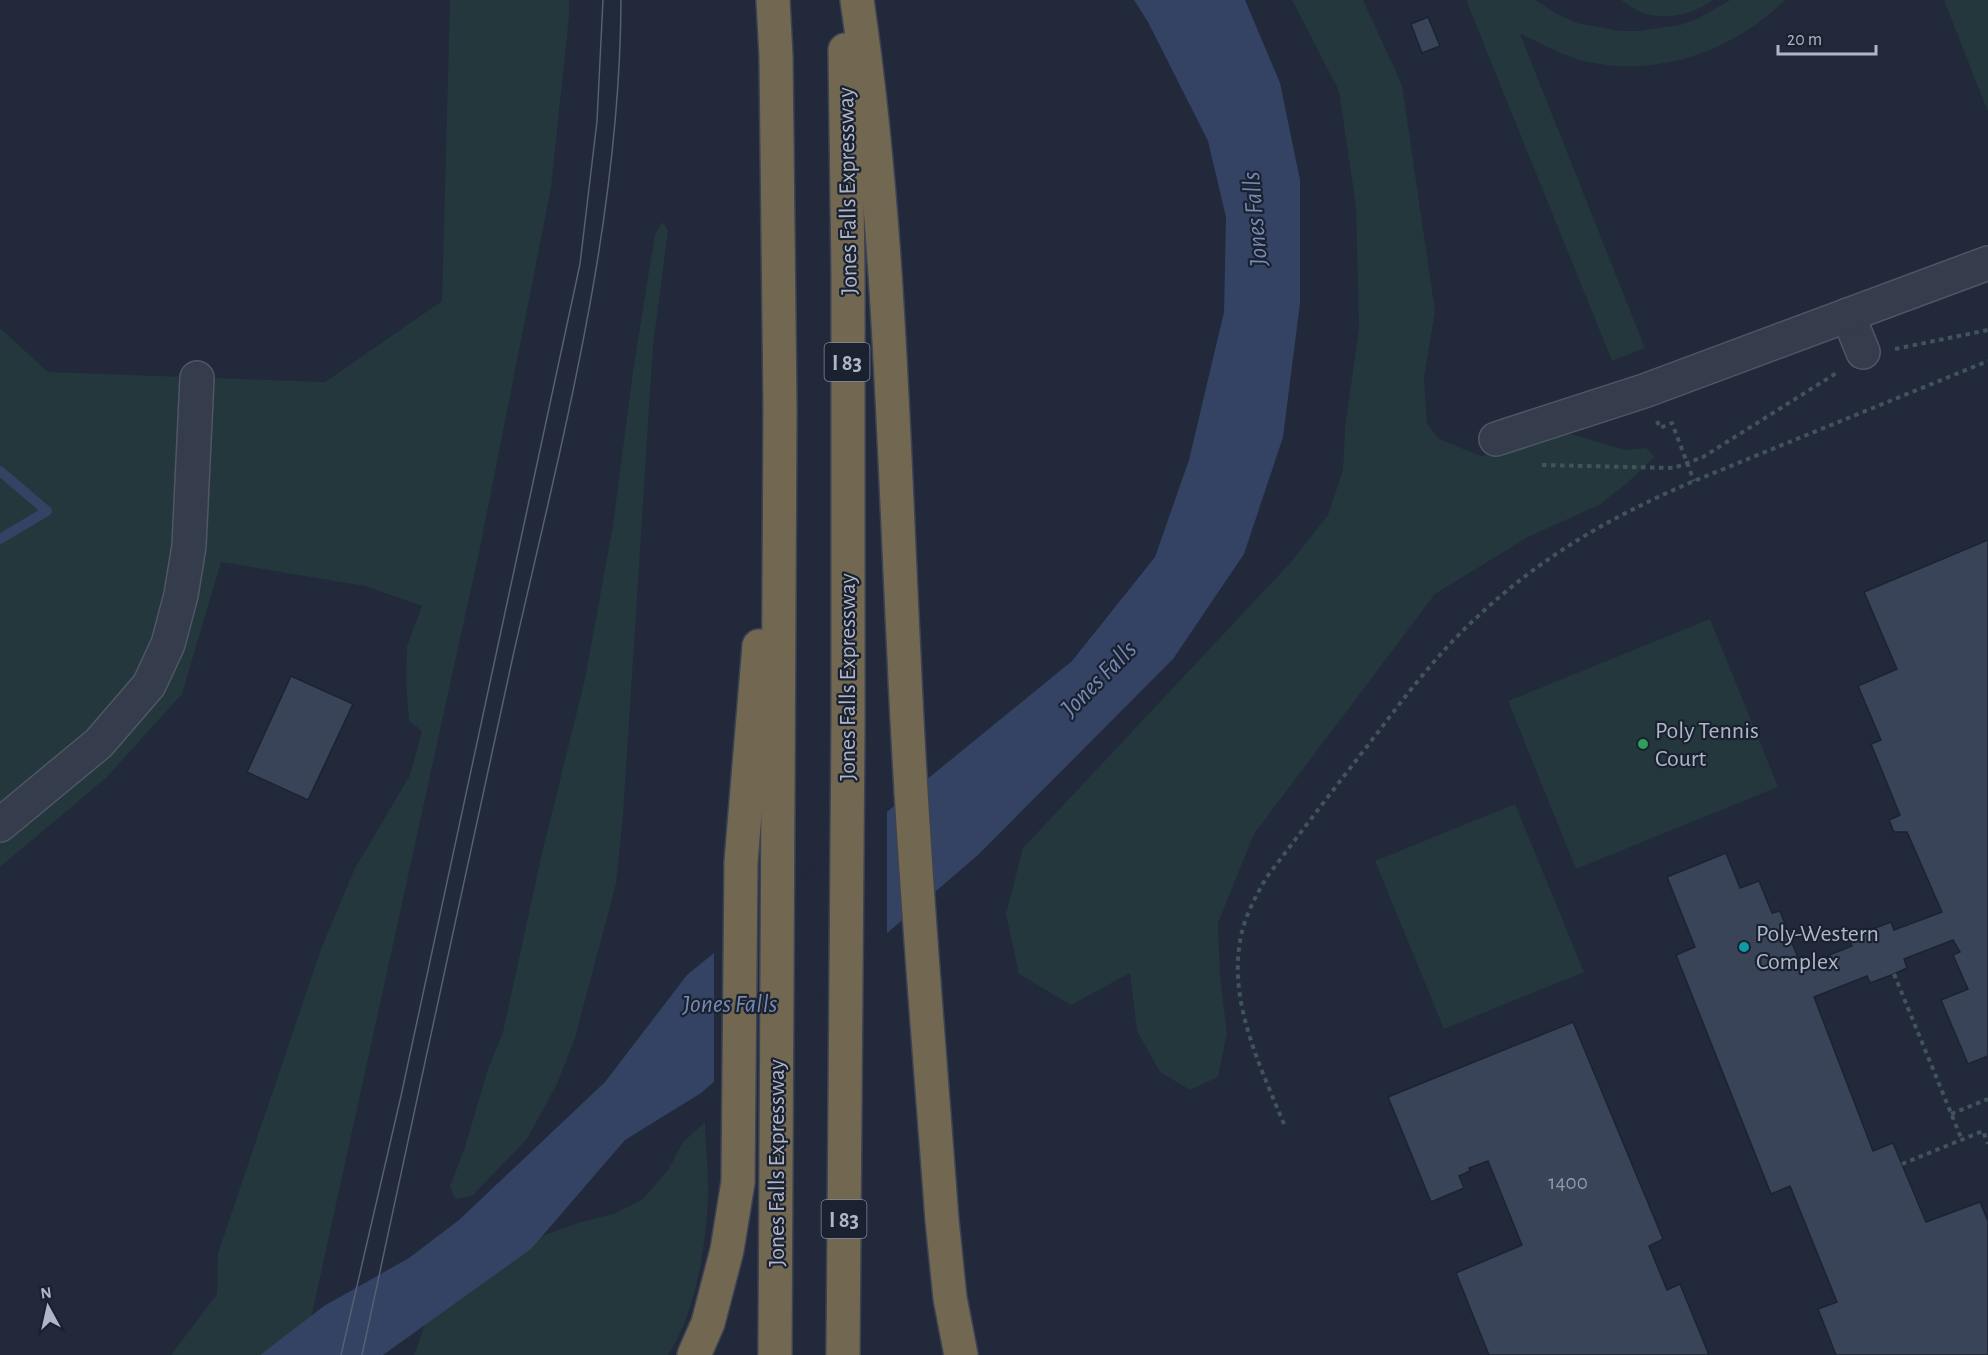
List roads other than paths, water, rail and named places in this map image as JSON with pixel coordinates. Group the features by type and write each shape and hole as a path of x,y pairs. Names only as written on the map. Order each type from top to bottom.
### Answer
{"highway":[{"name":"Jones Falls Expressway","path":"773,0 776,56 780,408 775,1355"},
{"name":"Jones Falls Expressway","path":"841,0 845,52 848,272 843,1355"},
{"path":"857,0 864,48 886,271 907,726 943,1231 950,1298 961,1355"},
{"path":"694,1355 708,1323 727,1250 738,1182 741,862 780,408"}],"lane":[{"path":"1496,439 1644,391 1988,263"},
{"path":"1848,315 1865,358"},
{"path":"0,825 99,743 149,685 168,645 181,595 189,546 197,378"}],"water":[{"name":"Jones Falls","path":"1134,0 1245,0 1280,83 1300,180 1300,303 1283,437 1244,554 1173,659 978,855 701,1093 625,1140 531,1249 383,1355 260,1355 324,1306 409,1258 459,1220 605,1082 687,975 1072,661 1155,557 1189,460 1224,312 1226,217 1208,141 1148,22"}],"waterway":[{"path":"0,471 47,511 0,539"}],"tram line":[{"path":"341,1355 401,1096 580,264 597,121 603,0"},
{"path":"362,1355 585,331 611,166 618,83 621,0"}],"place":[{"name":"Poly Tennis Court","path":"1643,744"},
{"name":"Poly-Western Complex","path":"1744,947"}]}
